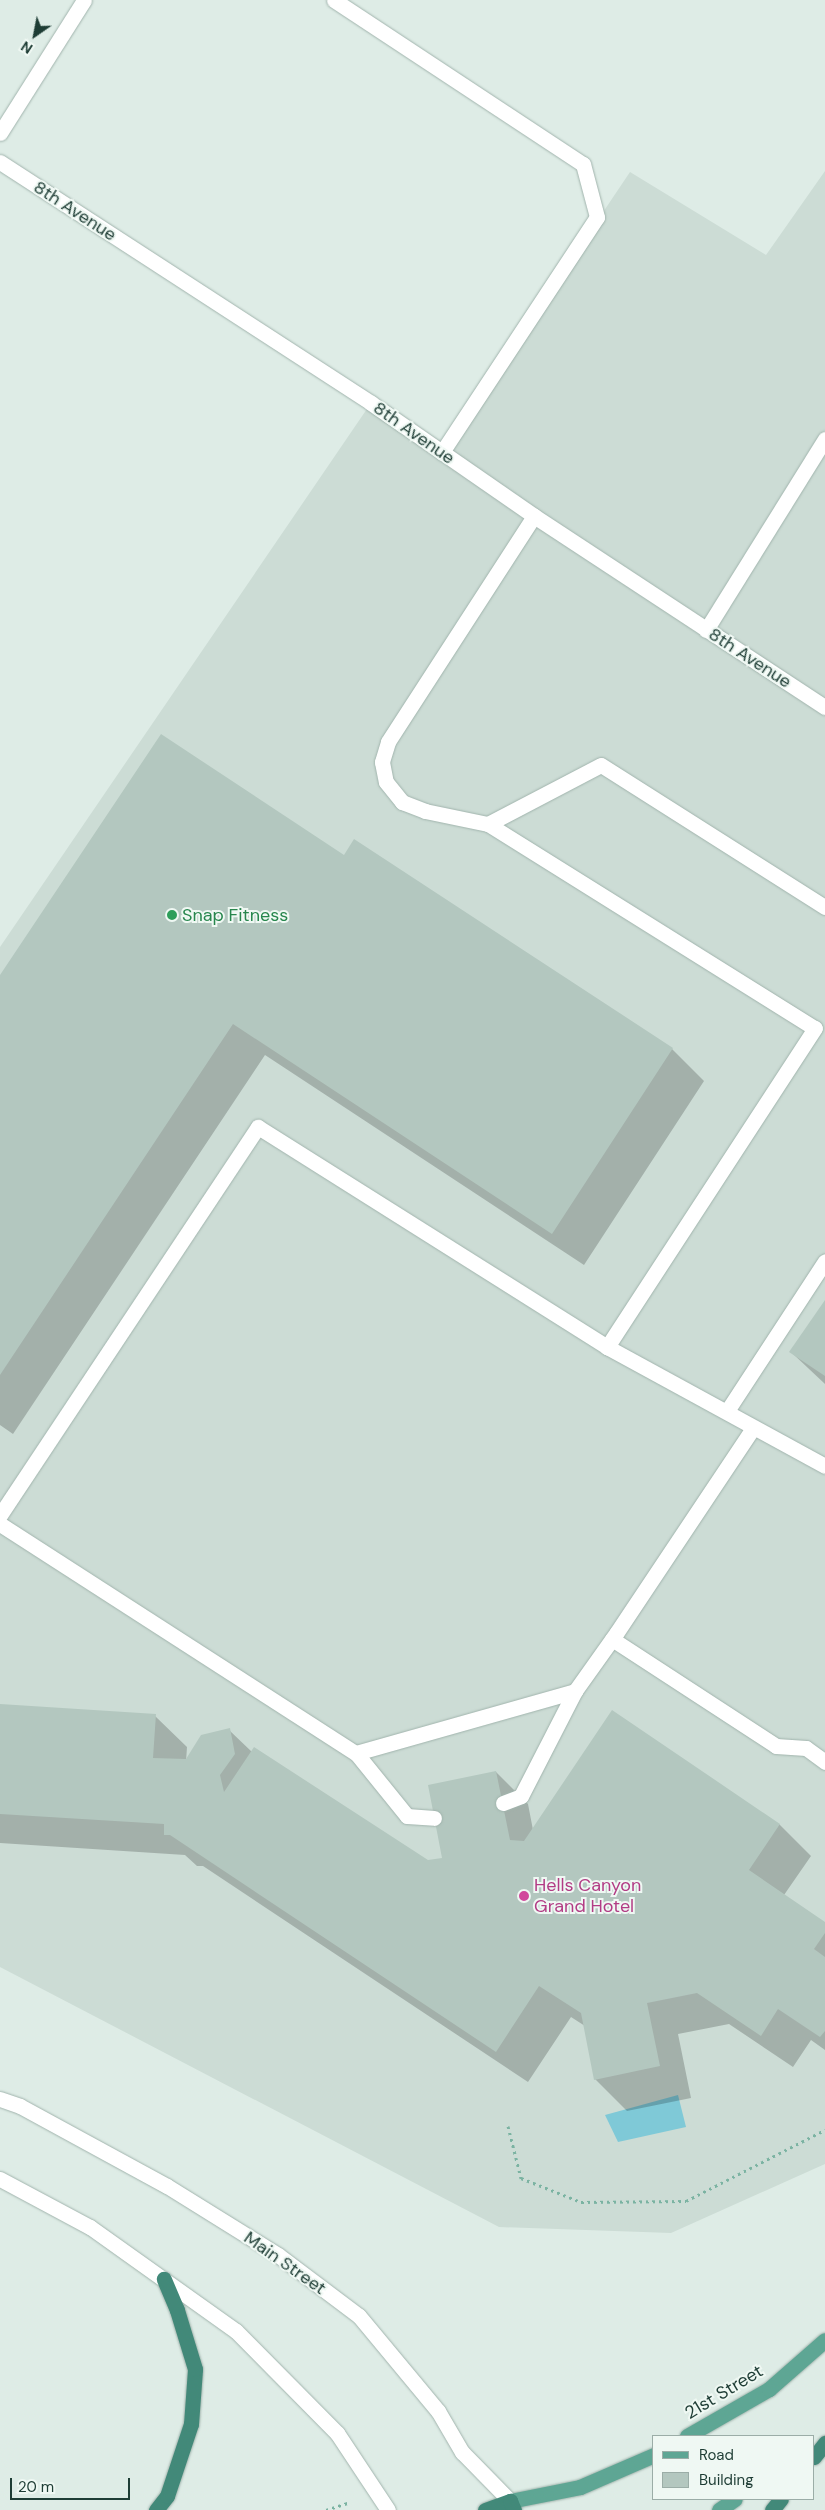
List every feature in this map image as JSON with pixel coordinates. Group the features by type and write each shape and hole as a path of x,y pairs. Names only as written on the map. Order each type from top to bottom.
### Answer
{"highway":[{"path":"156,2510 167,2496 191,2424 195,2368 177,2310 164,2279"},
{"path":"815,2456 825,2443"},
{"path":"772,2510 780,2500"},
{"path":"485,2510 512,2506"}],"main road":[{"path":"0,133 84,0"},
{"path":"334,0 583,164 597,217 442,452"},
{"name":"8th Avenue","path":"0,162 371,403 534,516 825,707"},
{"path":"706,630 825,439"},
{"path":"534,516 388,742 382,762 386,782 402,802 425,811 488,824 815,1028 607,1347"},
{"path":"488,824 601,765 825,907"},
{"path":"0,1515 258,1127 607,1347 825,1466"},
{"path":"727,1411 825,1261"},
{"path":"503,1803 521,1796 575,1691 753,1428"},
{"path":"0,1524 356,1753 407,1816 434,1818"},
{"path":"612,1639 776,1746 806,1748 825,1762"},
{"path":"356,1753 512,1711 575,1691"},
{"name":"Main Street","path":"0,2099 20,2106 167,2186 278,2255 358,2316 438,2410 462,2452 512,2506"},
{"path":"0,2179 90,2227 236,2331 337,2433 388,2510"},
{"name":"21st Street","path":"689,2435 769,2389 825,2340"},
{"path":"512,2506 580,2487 652,2456"},
{"path":"719,2510 734,2500"}],"path":[{"path":"508,2126 521,2178 581,2202 686,2201 825,2130"},
{"path":"326,2510 360,2499"}],"shaded area":[{"path":"825,171 825,2164 671,2233 499,2227 0,1967 0,947 371,403 442,452 630,172 766,255"}],"water":[{"path":"678,2095 686,2127 618,2142 605,2115"}],"building":[{"path":"161,734 344,855 354,839 673,1048 552,1234 233,1024 0,1375 0,975"},
{"path":"825,1300 825,1376 789,1352"},
{"name":"Hells Canyon Grand Hotel","path":"0,1704 156,1714 153,1758 186,1759 201,1735 230,1728 235,1754 220,1775 224,1792 254,1747 428,1860 442,1858 428,1785 496,1771 510,1840 524,1841 612,1710 780,1824 749,1870 825,1922 825,1933 814,1949 825,1957 825,2031 820,2037 778,2009 761,2036 697,1993 647,2003 660,2066 594,2080 581,2013 539,1986 496,2052 170,1835 164,1835 164,1824 0,1814"}],"place":[{"name":"Snap Fitness","path":"172,915"},
{"name":"Hells Canyon Grand Hotel","path":"524,1896"}]}
